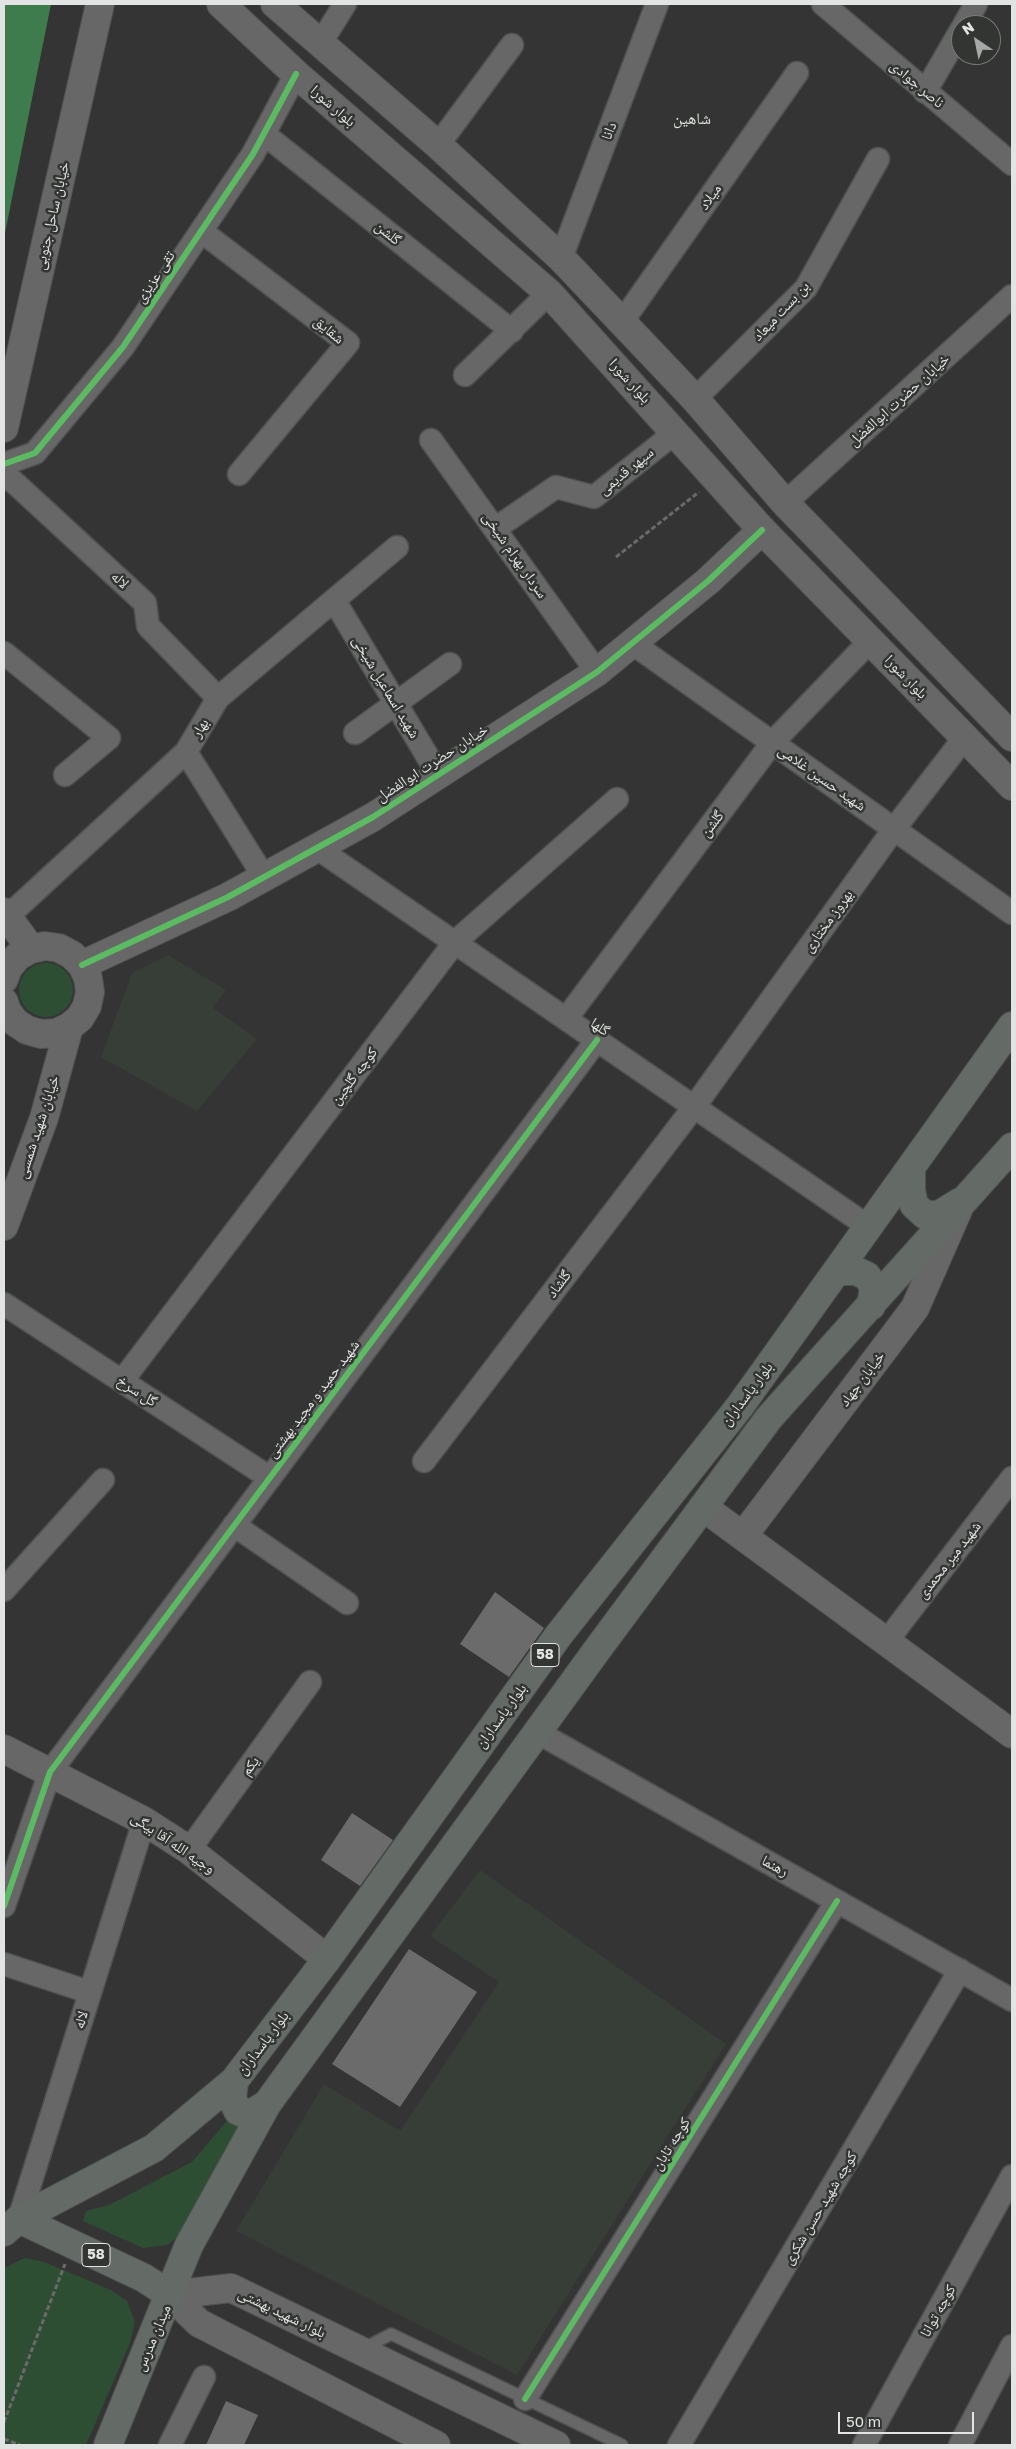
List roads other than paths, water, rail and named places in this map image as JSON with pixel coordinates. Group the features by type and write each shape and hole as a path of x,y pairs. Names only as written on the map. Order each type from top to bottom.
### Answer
{"main road":[{"name":"خیابان ساحل جنوبی","path":"4,428 100,4"},
{"name":"بلوار شورا","path":"221,4 296,74 549,293 676,432 715,479 762,530 1012,786"},
{"path":"275,4 438,145 562,258 695,399 785,503 1012,737"},
{"name":"خیابان حضرت ابوالفضل","path":"82,965 228,897 373,817 597,672 708,581 762,530"},
{"path":"6,914 31,949"},
{"path":"4,979 8,968 18,956 31,949 45,946 59,948 72,955 82,965 88,978 90,992 87,1006 80,1018 69,1027 56,1033 34,1032 5,1016"},
{"name":"بلوار پاسداران","path":"9,2223 154,2148 234,2081 327,1960 558,1636 740,1406 1012,1026"},
{"name":"خیابان شهید شمسی","path":"4,1226 44,1118 69,1027"},
{"name":"58","path":"170,2295 189,2245 267,2104 537,1732 769,1418 964,1203 1012,1147"},
{"path":"911,1168 911,1190 914,1205 925,1215 939,1215 964,1203"},
{"name":"خیابان جهاد","path":"743,1536 915,1308 964,1203"},
{"path":"838,1271 856,1271 867,1276 874,1286 871,1306"},
{"path":"703,1507 1012,1733"},
{"name":"وجیه الله آقا بیگی","path":"4,1749 144,1821 189,1850 327,1960"},
{"path":"234,2081 232,2099 238,2111 245,2114 254,2112 267,2104"},
{"name":"میدان مدرس","path":"9,2223 72,2244 144,2278 170,2295 108,2445"},
{"name":"بلوار شهید بهشتی","path":"170,2295 231,2288 556,2445"},
{"path":"170,2295 199,2323 436,2445"}],"street":[{"path":"320,44 345,4"},
{"name":"دانا","path":"562,258 657,4"},
{"name":"ناصر جوادی","path":"823,4 1012,164"},
{"path":"970,15 976,4"},
{"path":"438,145 512,45"},
{"path":"925,92 951,47"},
{"name":"میلاد","path":"622,322 797,73"},
{"name":"تقی عزیزی","path":"4,464 35,453 123,347 264,134 296,74"},
{"name":"گلشن","path":"264,134 512,332"},
{"name":"بن بست میعاد","path":"695,399 806,288 878,158"},
{"name":"شقایق","path":"201,231 348,343 240,474"},
{"path":"465,375 512,332 549,293"},
{"name":"خیابان حضرت ابوالفضل","path":"785,503 1012,296"},
{"name":"سپهر قدیمی","path":"496,528 556,487 594,497 676,432"},
{"name":"سردار بهرام شیخی","path":"431,440 496,528 597,672"},
{"name":"لاله","path":"4,472 145,603 148,626 218,698"},
{"name":"بهار","path":"6,914 186,752 218,698 397,547"},
{"name":"شهید اسماعیل شیخی","path":"334,600 438,774"},
{"name":"گلشن","path":"566,1018 772,743 871,640"},
{"name":"شهید حسین غلامی","path":"632,643 1012,913"},
{"path":"4,653 109,738 65,775"},
{"path":"355,732 450,664"},
{"name":"بهروز مختاری","path":"694,1107 894,829 965,737"},
{"path":"186,752 264,877"},
{"name":"کوچه گلچین","path":"122,1381 455,942 617,800"},
{"name":"گلها","path":"317,848 869,1227"},
{"name":"شهید حمید و مجید بهشتی","path":"4,1906 50,1772 597,1040"},
{"name":"گلشاد","path":"424,1461 694,1107"},
{"name":"گل سرخ","path":"4,1304 270,1478"},
{"name":"شهید میر محمدی","path":"886,1642 1012,1479"},
{"path":"4,1590 103,1480"},
{"path":"234,1525 347,1603"},
{"name":"یکم","path":"189,1850 310,1682"},
{"name":"رهنما","path":"537,1732 1012,2000"},
{"name":"لاله","path":"9,2223 89,1992 144,1821"},
{"name":"کوچه تابان","path":"525,2399 837,1901"},
{"path":"4,1964 89,1992"},
{"name":"کوچه شهید حسن شکری","path":"680,2445 960,1970"},
{"name":"کوچه توانا","path":"864,2445 1012,2176"},
{"path":"960,2445 1012,2346"},
{"path":"170,2445 204,2377"}],"lane":[{"path":"360,2350 391,2334 622,2445"}],"district":[{"name":"شاهین","path":"692,119"}]}
